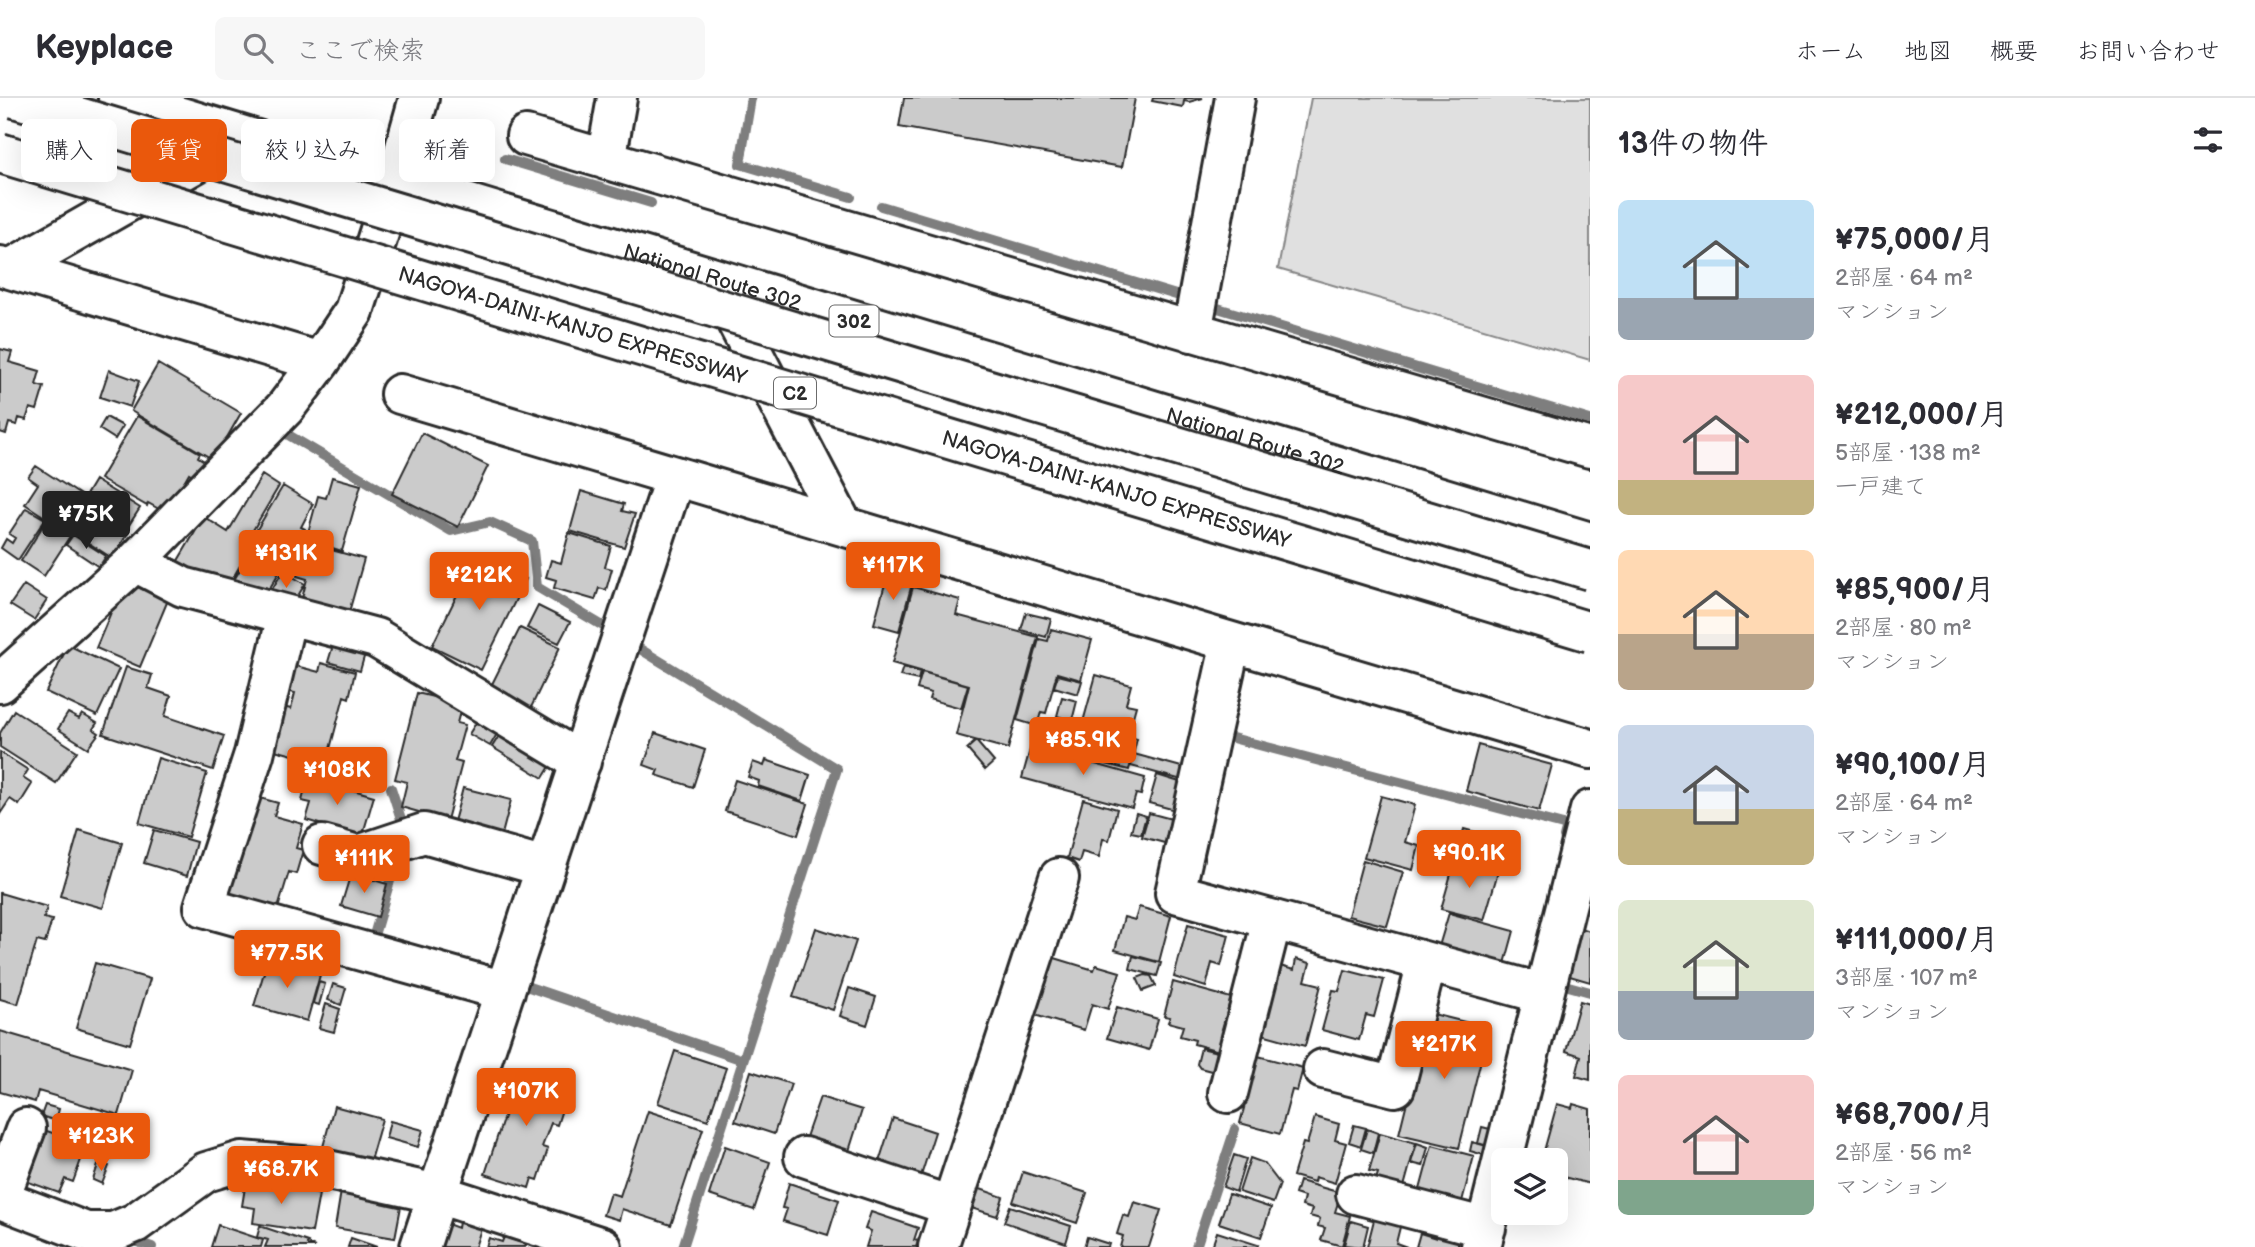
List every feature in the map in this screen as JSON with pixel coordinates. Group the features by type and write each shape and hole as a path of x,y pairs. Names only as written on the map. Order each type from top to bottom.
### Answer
{"main road":[{"path":"15,98 1590,570"},
{"name":"National Route 302","path":"118,98 241,137"},
{"path":"0,682 135,562 285,408 320,362 354,311 419,98"},
{"path":"606,160 617,98"},
{"path":"1192,332 1235,98"},
{"path":"526,136 1590,448"},
{"path":"5,267 241,138"},
{"name":"NAGOYA-DAINI-KANJO EXPRESSWAY","path":"0,153 1590,632"},
{"name":"National Route 302","path":"385,180 1590,542"},
{"path":"5,267 320,362"},
{"path":"714,279 842,524"},
{"path":"400,394 1590,749"},
{"path":"420,1247 675,476"},
{"path":"135,562 183,587 376,638 581,762"},
{"path":"288,615 254,754 204,907 505,991"},
{"path":"1231,642 1175,893 1544,994"},
{"path":"1356,1194 1484,1238 1544,994 1579,900 1590,810"},
{"path":"322,845 358,855 424,833 545,867"},
{"path":"938,1247 1059,878"},
{"path":"1228,1093 1272,920"},
{"path":"1323,1069 1395,1087 1427,962"},
{"path":"26,1128 0,1199 86,1232 113,1232 135,1223 206,1172 242,1161 314,1167 438,1194 602,1247"},
{"path":"804,1157 951,1206"}],"shaded area":[{"path":"1311,98 1590,98 1590,360 1278,269"}],"building":[{"path":"904,98 1135,98 1122,167 899,127"},
{"path":"1153,98 1203,98 1184,101 1183,107 1152,101"},
{"path":"0,349 12,352 9,362 40,371 36,385 44,387 37,410 30,408 26,420 19,418 17,425 9,423 6,434 0,432"},
{"path":"158,364 241,413 214,460 131,411"},
{"path":"109,370 139,381 130,407 100,397"},
{"path":"137,416 200,453 198,457 206,462 197,478 189,473 166,513 148,503 147,506 100,479"},
{"path":"106,417 123,426 115,439 99,429"},
{"path":"422,433 488,466 458,527 392,494"},
{"path":"36,466 82,496 78,502 84,506 68,532 25,504 38,484 28,477"},
{"path":"262,475 279,486 246,542 252,545 224,593 176,564 204,517 228,532"},
{"path":"332,477 361,485 342,551 306,540 318,496 326,498"},
{"path":"95,480 140,508 127,528 83,500"},
{"path":"283,486 313,504 301,527 305,529 288,557 253,536"},
{"path":"581,491 624,504 622,511 635,514 624,547 570,531"},
{"path":"87,505 128,533 112,558 70,531"},
{"path":"26,508 45,519 18,560 1,548 6,539 12,543 15,538 9,534"},
{"path":"46,521 70,536 44,576 21,561"},
{"path":"569,533 611,546 605,567 612,569 606,590 599,588 595,600 554,588 556,580 546,577 551,560 561,563"},
{"path":"73,535 106,556 99,567 66,545"},
{"path":"257,541 287,559 261,603 231,585"},
{"path":"306,543 364,559 347,619 300,606 307,579 297,576"},
{"path":"477,554 526,579 481,670 432,646"},
{"path":"283,571 305,584 290,609 268,596"},
{"path":"888,573 913,580 899,631 874,624"},
{"path":"124,581 168,600 140,667 96,648"},
{"path":"24,585 47,600 34,620 10,605"},
{"path":"913,587 960,600 956,615 1038,637 1008,749 956,735 969,685 892,663"},
{"path":"538,606 570,622 559,643 527,628"},
{"path":"1026,613 1051,619 1046,637 1021,630"},
{"path":"520,628 560,647 526,718 485,698"},
{"path":"1051,629 1092,640 1081,680 1057,673 1046,713 1041,712 1037,726 1017,720 1039,639 1048,641"},
{"path":"334,642 366,650 360,671 328,662"},
{"path":"68,645 119,669 97,716 46,692"},
{"path":"321,663 355,672 349,698 344,696 326,764 271,749 283,707 291,709 295,693 285,691 292,665 319,672"},
{"path":"126,667 152,675 148,688 171,696 165,716 224,736 213,770 103,734"},
{"path":"903,667 920,672 918,680 900,676"},
{"path":"922,672 968,685 961,708 929,699 931,693 917,689"},
{"path":"1058,675 1082,681 1078,694 1054,687"},
{"path":"1096,675 1131,685 1126,704 1136,706 1128,735 1083,722"},
{"path":"417,693 462,704 457,723 465,725 455,761 462,763 447,820 401,807 407,782 395,779"},
{"path":"1062,697 1077,701 1072,721 1057,716"},
{"path":"14,710 77,751 56,783 0,747 0,733"},
{"path":"68,713 79,719 82,714 97,723 93,729 99,733 88,748 58,729"},
{"path":"481,715 501,727 490,746 469,734"},
{"path":"1061,718 1081,724 1073,753 1044,745 1050,724 1059,727"},
{"path":"1083,725 1137,739 1129,770 1075,756"},
{"path":"504,728 554,760 543,778 492,747"},
{"path":"655,733 705,750 693,787 656,775 658,770 644,765"},
{"path":"976,741 994,762 985,770 967,749"},
{"path":"1478,745 1552,765 1539,811 1466,791"},
{"path":"1031,746 1145,778 1141,795 1136,794 1132,808 1022,778"},
{"path":"0,752 28,770 23,778 32,784 19,805 10,799 0,814"},
{"path":"1134,754 1185,768 1182,780 1131,766"},
{"path":"158,758 207,773 188,837 139,823"},
{"path":"766,760 810,775 802,801 758,786 759,781 748,777 753,762 764,766"},
{"path":"1157,775 1186,784 1179,811 1149,803"},
{"path":"308,777 374,796 362,837 306,820 311,803 302,801"},
{"path":"735,780 808,804 798,835 725,811"},
{"path":"463,788 511,800 500,842 452,829"},
{"path":"249,795 278,803 274,816 303,824 296,848 303,850 296,874 289,872 276,915 219,898"},
{"path":"1381,796 1415,805 1405,842 1419,846 1413,870 1364,857"},
{"path":"1083,799 1117,809 1109,840 1103,839 1099,857 1082,852 1079,862 1067,858"},
{"path":"1136,813 1146,816 1141,834 1131,832"},
{"path":"1149,813 1179,821 1172,845 1142,837"},
{"path":"1464,829 1515,843 1507,872 1456,857"},
{"path":"79,830 122,843 103,908 60,896"},
{"path":"154,830 196,842 187,876 144,863"},
{"path":"1363,860 1403,872 1387,926 1348,916"},
{"path":"1455,860 1498,872 1484,920 1441,909"},
{"path":"351,873 387,884 378,917 341,906"},
{"path":"0,893 47,907 44,918 52,920 45,943 37,941 18,1004 0,999"},
{"path":"1139,907 1171,916 1159,962 1115,950 1124,917 1135,920"},
{"path":"1449,913 1514,931 1503,971 1437,953"},
{"path":"1188,924 1229,935 1221,966 1212,963 1206,987 1174,977"},
{"path":"1576,927 1590,931 1590,982 1563,974"},
{"path":"816,928 856,941 833,1010 793,997"},
{"path":"1045,955 1094,970 1096,965 1120,972 1108,1009 1092,1004 1084,1030 1028,1013"},
{"path":"1133,956 1161,963 1157,976 1130,969"},
{"path":"268,959 320,975 307,1021 254,1006"},
{"path":"1296,959 1310,963 1305,981 1321,985 1305,1046 1262,1034 1280,966 1294,970"},
{"path":"95,963 150,979 130,1044 76,1028"},
{"path":"1345,970 1384,980 1374,1017 1366,1015 1359,1040 1322,1030 1333,990 1339,991"},
{"path":"1151,976 1156,986 1143,991 1137,978"},
{"path":"319,982 325,984 319,1005 313,1003"},
{"path":"1173,982 1231,998 1222,1029 1229,1030 1223,1052 1194,1044 1195,1040 1180,1036 1183,1026 1168,1022 1170,1017 1164,1016"},
{"path":"333,984 346,988 341,1005 328,1000"},
{"path":"849,988 876,997 867,1025 840,1016"},
{"path":"1580,1001 1590,1004 1590,1080 1576,1076 1581,1056 1566,1051"},
{"path":"326,1004 340,1009 334,1032 319,1028"},
{"path":"1117,1007 1158,1019 1149,1050 1107,1038"},
{"path":"1429,1013 1489,1028 1459,1148 1399,1134"},
{"path":"0,1031 132,1070 119,1115 38,1091 35,1102 0,1092"},
{"path":"1201,1048 1225,1054 1219,1073 1200,1068 1197,1064"},
{"path":"675,1051 726,1068 708,1120 658,1103"},
{"path":"1258,1056 1303,1068 1297,1091 1292,1090 1280,1134 1240,1123"},
{"path":"520,1068 564,1082 561,1092 567,1094 557,1125 551,1123 542,1147 548,1149 538,1180 532,1178 529,1188 485,1174"},
{"path":"751,1071 791,1084 774,1134 735,1121"},
{"path":"820,1097 862,1110 849,1151 806,1137"},
{"path":"1557,1104 1572,1108 1573,1104 1590,1109 1590,1184 1568,1178 1568,1148 1545,1148"},
{"path":"45,1105 59,1109 56,1121 41,1116"},
{"path":"334,1106 382,1119 367,1171 320,1158"},
{"path":"648,1111 703,1129 671,1225 622,1209 619,1220 603,1215 610,1193 620,1196"},
{"path":"1315,1117 1339,1124 1335,1140 1346,1143 1335,1183 1315,1177 1314,1182 1293,1176 1303,1143 1307,1144"},
{"path":"893,1118 935,1132 920,1179 878,1165"},
{"path":"390,1121 423,1130 418,1147 386,1138"},
{"path":"1354,1125 1366,1128 1361,1146 1349,1142"},
{"path":"33,1126 78,1142 74,1153 82,1157 73,1182 65,1179 59,1193 15,1177"},
{"path":"1482,1127 1498,1131 1494,1148 1478,1143"},
{"path":"1367,1129 1378,1133 1373,1153 1361,1149"},
{"path":"1380,1133 1416,1143 1402,1194 1374,1186 1378,1173 1369,1171"},
{"path":"1472,1142 1494,1148 1491,1148 1491,1157 1470,1151"},
{"path":"1417,1143 1428,1147 1423,1166 1411,1163"},
{"path":"1432,1145 1474,1156 1460,1209 1418,1197"},
{"path":"725,1146 770,1162 754,1210 709,1195"},
{"path":"1234,1155 1246,1159 1236,1192 1223,1187"},
{"path":"1250,1158 1264,1163 1280,1184 1273,1203 1239,1192"},
{"path":"99,1162 109,1166 102,1184 93,1180"},
{"path":"1023,1172 1087,1193 1077,1223 1013,1202"},
{"path":"246,1181 319,1194 312,1232 253,1223 255,1208 242,1206"},
{"path":"1299,1181 1341,1193 1335,1212 1350,1216 1342,1246 1321,1240 1325,1228 1318,1226 1320,1219 1310,1216 1312,1209 1302,1206 1304,1197 1295,1194"},
{"path":"789,1183 839,1200 828,1235 783,1221 787,1209 782,1208"},
{"path":"972,1186 1003,1197 997,1216 965,1206"},
{"path":"341,1191 402,1201 395,1238 335,1228"},
{"path":"1229,1194 1271,1208 1261,1237 1219,1223"},
{"path":"1134,1202 1161,1210 1149,1247 1120,1247 1123,1236 1117,1234 1123,1215 1129,1217"},
{"path":"1010,1206 1071,1226 1066,1243 1004,1222"},
{"path":"871,1212 918,1228 914,1240 918,1241 916,1247 866,1247 871,1231 865,1229"},
{"path":"1375,1216 1401,1223 1396,1243 1407,1247 1367,1247"},
{"path":"1351,1221 1368,1226 1363,1247 1344,1245"},
{"path":"459,1222 481,1229 475,1247 437,1247 445,1223 458,1228"},
{"path":"218,1225 263,1240 261,1247 211,1247"},
{"path":"260,1226 308,1242 307,1244 315,1247 265,1247 268,1240 257,1237"},
{"path":"1217,1232 1258,1245 1212,1247"},
{"path":"1420,1233 1436,1238 1438,1233 1458,1239 1458,1247 1416,1247"},
{"path":"504,1237 526,1244 525,1247 486,1247 489,1238 502,1242"},
{"path":"1087,1237 1109,1244 1108,1247 1084,1247"},
{"path":"351,1238 377,1247 348,1247"}],"waterway":[{"path":"751,98 740,164 851,197"},
{"path":"505,159 651,203"},
{"path":"881,206 1176,295"},
{"path":"1211,306 1590,420"},
{"path":"285,433 451,531 490,522 532,541 537,587 603,626"},
{"path":"640,649 837,769 683,1247"},
{"path":"1225,736 1567,826 1564,837"},
{"path":"391,788 402,822"},
{"path":"378,944 372,942 399,850"},
{"path":"1561,984 1590,992"},
{"path":"526,986 743,1060"},
{"path":"1196,1247 1235,1129"},
{"path":"137,1242 152,1247"}]}
